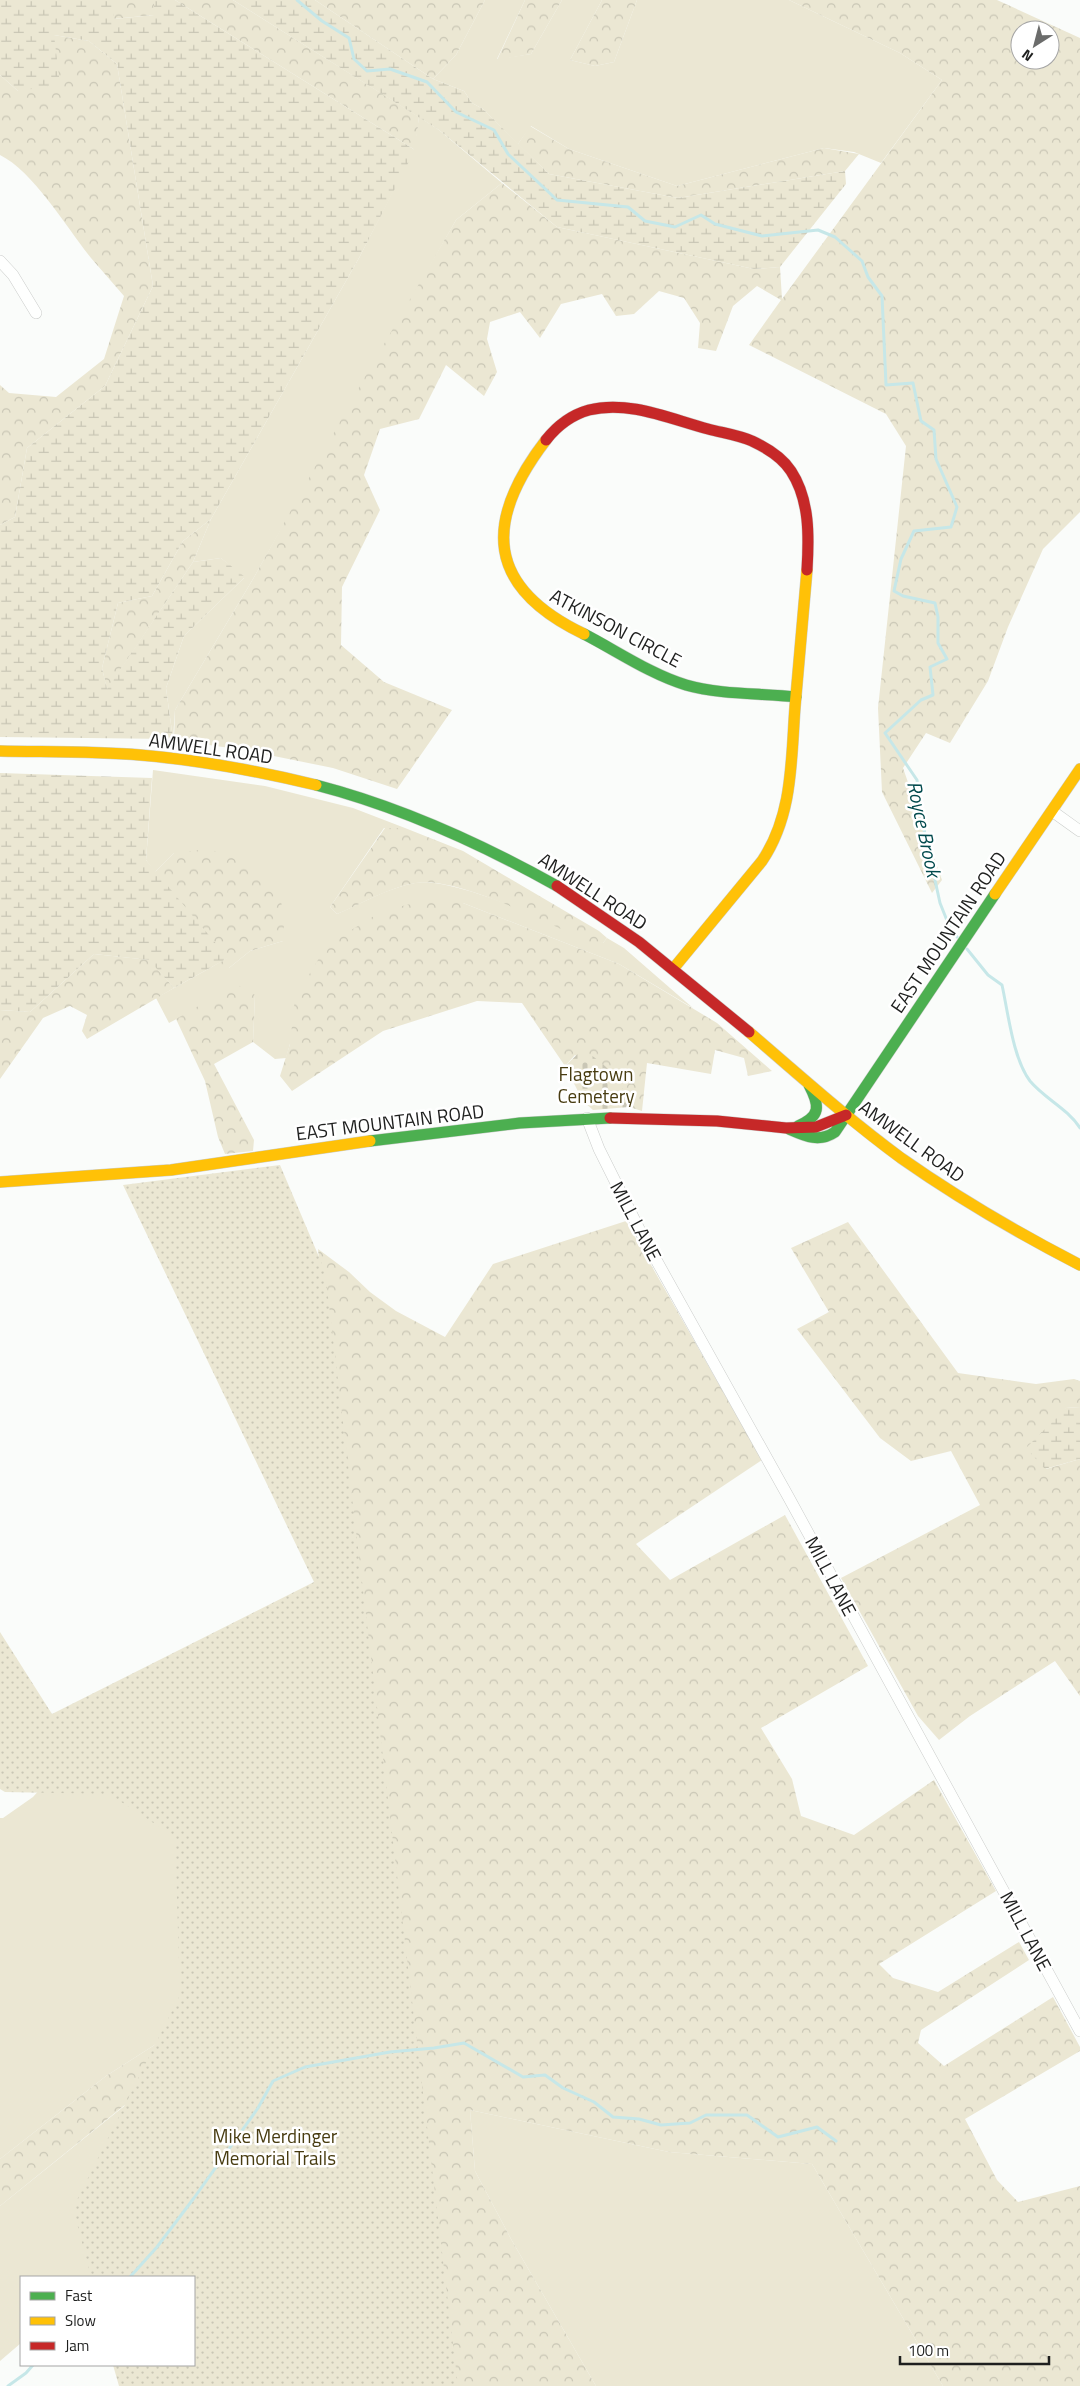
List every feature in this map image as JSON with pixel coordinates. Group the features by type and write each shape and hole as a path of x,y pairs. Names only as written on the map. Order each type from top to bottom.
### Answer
{"street":[{"path":"0,261 13,275 36,313"},
{"name":"ATKINSON CIRCLE","path":"673,969 753,873 778,832 788,797 796,697 809,534 806,500 800,484 789,468 772,453 753,441 624,408 590,410 569,418 557,427 542,442 512,494 504,522 503,540 505,557 510,572 528,597 548,614 667,677 690,686 796,697"},
{"name":"AMWELL ROAD","path":"0,751 158,757 235,766 329,787 390,806 453,832 524,867 607,918 673,969 846,1115 908,1161 982,1210 1080,1265"},
{"name":"EAST MOUNTAIN ROAD","path":"786,1128 810,1139 825,1138 839,1129 846,1115 1080,770"},
{"path":"1052,811 1080,831"},
{"path":"798,1126 813,1118 817,1105 816,1098 807,1081"},
{"name":"EAST MOUNTAIN ROAD","path":"0,1182 171,1170 434,1133 587,1118 717,1121 786,1128 798,1126 816,1127 846,1115"},
{"name":"MILL LANE","path":"587,1118 599,1149 640,1231 1080,2031"}],"green space":[{"path":"0,0 113,0 114,19 154,15 154,0 175,0 415,150 359,258 211,519 183,541 152,596 118,603 102,668 107,689 193,562 221,558 245,577 184,636 166,688 173,739 0,737 0,525 15,517 27,448 105,386 153,286 117,64 89,41 54,35 60,85 18,91 0,75"},
{"path":"113,0 154,0 154,15 113,19"},
{"path":"175,0 233,0 419,117 415,150"},
{"path":"233,0 315,0 433,79 464,91 472,103 483,109 549,174 678,198 845,171 846,184 780,267 754,269 557,227 439,130"},
{"path":"315,0 485,0 456,55 433,79"},
{"path":"485,0 525,0 497,59 531,54 562,0 602,0 570,60 595,66 614,62 637,0 789,0 900,53 942,80 881,163 854,152 824,148 677,186 569,149 531,126 518,144 483,109 472,103 464,91 433,79 456,55"},
{"path":"525,0 562,0 531,54 497,60"},
{"path":"602,0 637,0 614,62 595,66 570,60"},
{"path":"789,0 997,0 1041,20 1010,20 1010,70 1060,70 1060,29 1080,38 1080,512 1043,549 1008,627 988,681 950,743 926,733 903,768 942,880 932,893 882,792 878,708 906,446 886,414 749,345 781,300 757,286 733,306 716,351 698,348 700,323 684,298 659,291 634,314 616,316 602,294 561,304 540,338 520,312 490,322 487,339 497,372 484,396 446,365 419,419 380,429 364,475 380,510 342,587 341,645 384,682 452,710 397,789 333,768 244,750 174,740 175,710 253,579 362,382 456,220 502,183 557,227 754,269 780,267 782,299 942,80 900,53"},
{"path":"54,35 89,41 117,64 153,286 105,386 27,448 15,517 0,525 0,385 9,393 56,397 104,359 124,296 91,258 37,187 25,174 0,155 0,75 18,91"},
{"path":"419,117 439,130 502,183 456,220 253,579 175,710 173,739 166,688 184,636 244,578 221,558 193,562 211,519 359,258 414,150"},
{"path":"530,126 569,149 677,186 824,148 859,154 845,171 678,198 549,174 518,144"},
{"path":"211,519 193,562 107,690 102,668 118,603 152,596 183,541"},
{"path":"153,770 265,786 353,808 405,828 384,828 330,907 337,914 405,885 433,883 455,887 508,904 603,943 607,938 624,948 693,1008 619,964 463,903 290,1044 286,1058 275,1059 253,1042 255,995 207,1003 169,1023 156,998 210,968 229,968 250,951 283,941 174,853 155,872 146,860"},
{"path":"0,773 152,778 146,860 228,958 174,988 149,960 94,954 30,1012 0,1010"},
{"path":"385,828 405,828 463,851 599,931 607,938 603,943 589,942 503,903 455,887 434,883 416,883 396,888 337,914 330,907"},
{"path":"209,849 246,864 266,878 280,900 284,914 283,941 250,951 229,968 210,968 227,958 155,872 174,853"},
{"path":"431,899 463,903 619,964 717,1023 772,1071 748,1076 744,1058 715,1050 711,1074 647,1063 642,1111 629,1107 627,1098 575,1055 565,1066 522,1003 477,1001 383,1031 292,1091 280,1076 290,1044 295,998 327,945 382,911"},
{"path":"94,954 150,960 174,988 87,1039 82,1031 87,1015 70,1006 43,1018 0,1079 0,1010 30,1012"},
{"path":"236,984 255,995 253,1042 214,1064 254,1140 253,1151 225,1154 218,1137 205,1081 176,1019"},
{"name":"Flagtown Cemetery","path":"582,1050 598,1060 618,1081 629,1107 593,1110 583,1101 565,1066"},
{"name":"Mike Merdinger Memorial Trails","path":"280,1165 325,1271 458,2386 119,2386 113,2366 195,2366 195,2276 91,2276 73,2208 180,1995 175,1837 109,1794 5,1792 0,1789 0,1632 52,1714 314,1582 123,1185"},
{"path":"626,1221 762,1460 636,1544 670,1580 785,1515 868,1666 761,1728 792,1779 801,1816 854,1835 934,1780 996,1891 879,1964 893,1978 938,1992 1019,1942 1029,1960 921,2030 918,2043 944,2066 1053,1997 1080,2047 1080,2051 965,2119 997,2180 1018,2202 1080,2186 1080,2386 943,2386 812,2164 669,2152 470,2110 475,2171 511,2239 596,2386 427,2386 318,1249 396,1311 445,1337 493,1264"},
{"path":"848,1222 958,1373 1036,1384 1074,1379 1080,1381 1080,1407 1066,1408 1046,1469 1080,1459 1080,1696 1055,1661 970,1716 939,1740 918,1716 841,1578 980,1505 951,1451 911,1461 880,1438 797,1329 829,1312 791,1248"},
{"path":"1080,1407 1080,1459 1045,1469 1026,1448 1066,1408"},
{"path":"123,1716 221,1790 227,1891 222,2049 242,2092 133,2235 92,2276 20,2276 20,2344 0,2361 0,2206 184,2058 178,2030 106,2076 0,2159 0,1818 3,1818 33,1797 99,1725"},
{"path":"178,2030 184,2057 0,2206 0,2159 106,2076"},
{"path":"470,2110 669,2152 812,2164 943,2386 596,2386 511,2239 475,2171"}],"waterway":[{"name":"Royce Brook","path":"297,0 322,21 349,38 354,59 367,71 390,69 427,82 456,112 494,130 508,154 557,200 628,207 645,221 675,227 701,215 715,224 762,236 818,230 835,237 862,261 868,277 882,296 886,385 913,383 921,421 934,430 936,459 957,507 951,527 914,531 901,559 894,591 903,596 935,603 938,617 938,643 947,659 930,667 933,695 921,700 885,733 917,780 923,825 940,903 950,928 957,937"},
{"name":"Royce Brook","path":"967,949 988,975 1002,985 1015,1048 1024,1072 1030,1081 1069,1115 1080,1128"},
{"path":"131,2276 157,2247 194,2198 258,2108 273,2081 305,2067 390,2052 464,2043 523,2077 545,2075 563,2088 594,2102 613,2117 639,2119 661,2125 690,2123 706,2115 747,2115 778,2137 817,2127 836,2141"},
{"path":"8,2386 32,2366"}],"traffic: fast":[{"path":"584,634 647,669 686,685 727,692 796,697"},
{"path":"316,785 409,815 499,855 557,886"},
{"path":"789,1129 806,1136 818,1138 835,1132 995,894"},
{"path":"798,1126 811,1118 816,1110 815,1099 809,1085"},
{"path":"370,1141 520,1123 610,1118"}],"traffic: slow":[{"path":"546,440 526,470 512,498 504,525 505,550 512,574 528,595 552,616 584,634"},
{"path":"673,969 762,861 780,825 789,787 807,570"},
{"path":"0,751 105,753 162,757 229,767 316,785"},
{"path":"995,894 1080,769"},
{"path":"749,1032 843,1112 901,1158 989,1214 1080,1265"},
{"path":"0,1182 171,1170 370,1141"}],"traffic: jam":[{"path":"546,440 555,430 576,415 589,410 619,407 649,412 752,441 774,453 783,461 797,482 802,494 807,519 807,570"},
{"path":"557,886 639,942 749,1032"},
{"path":"610,1118 717,1121 786,1128 816,1127 846,1115"}]}
